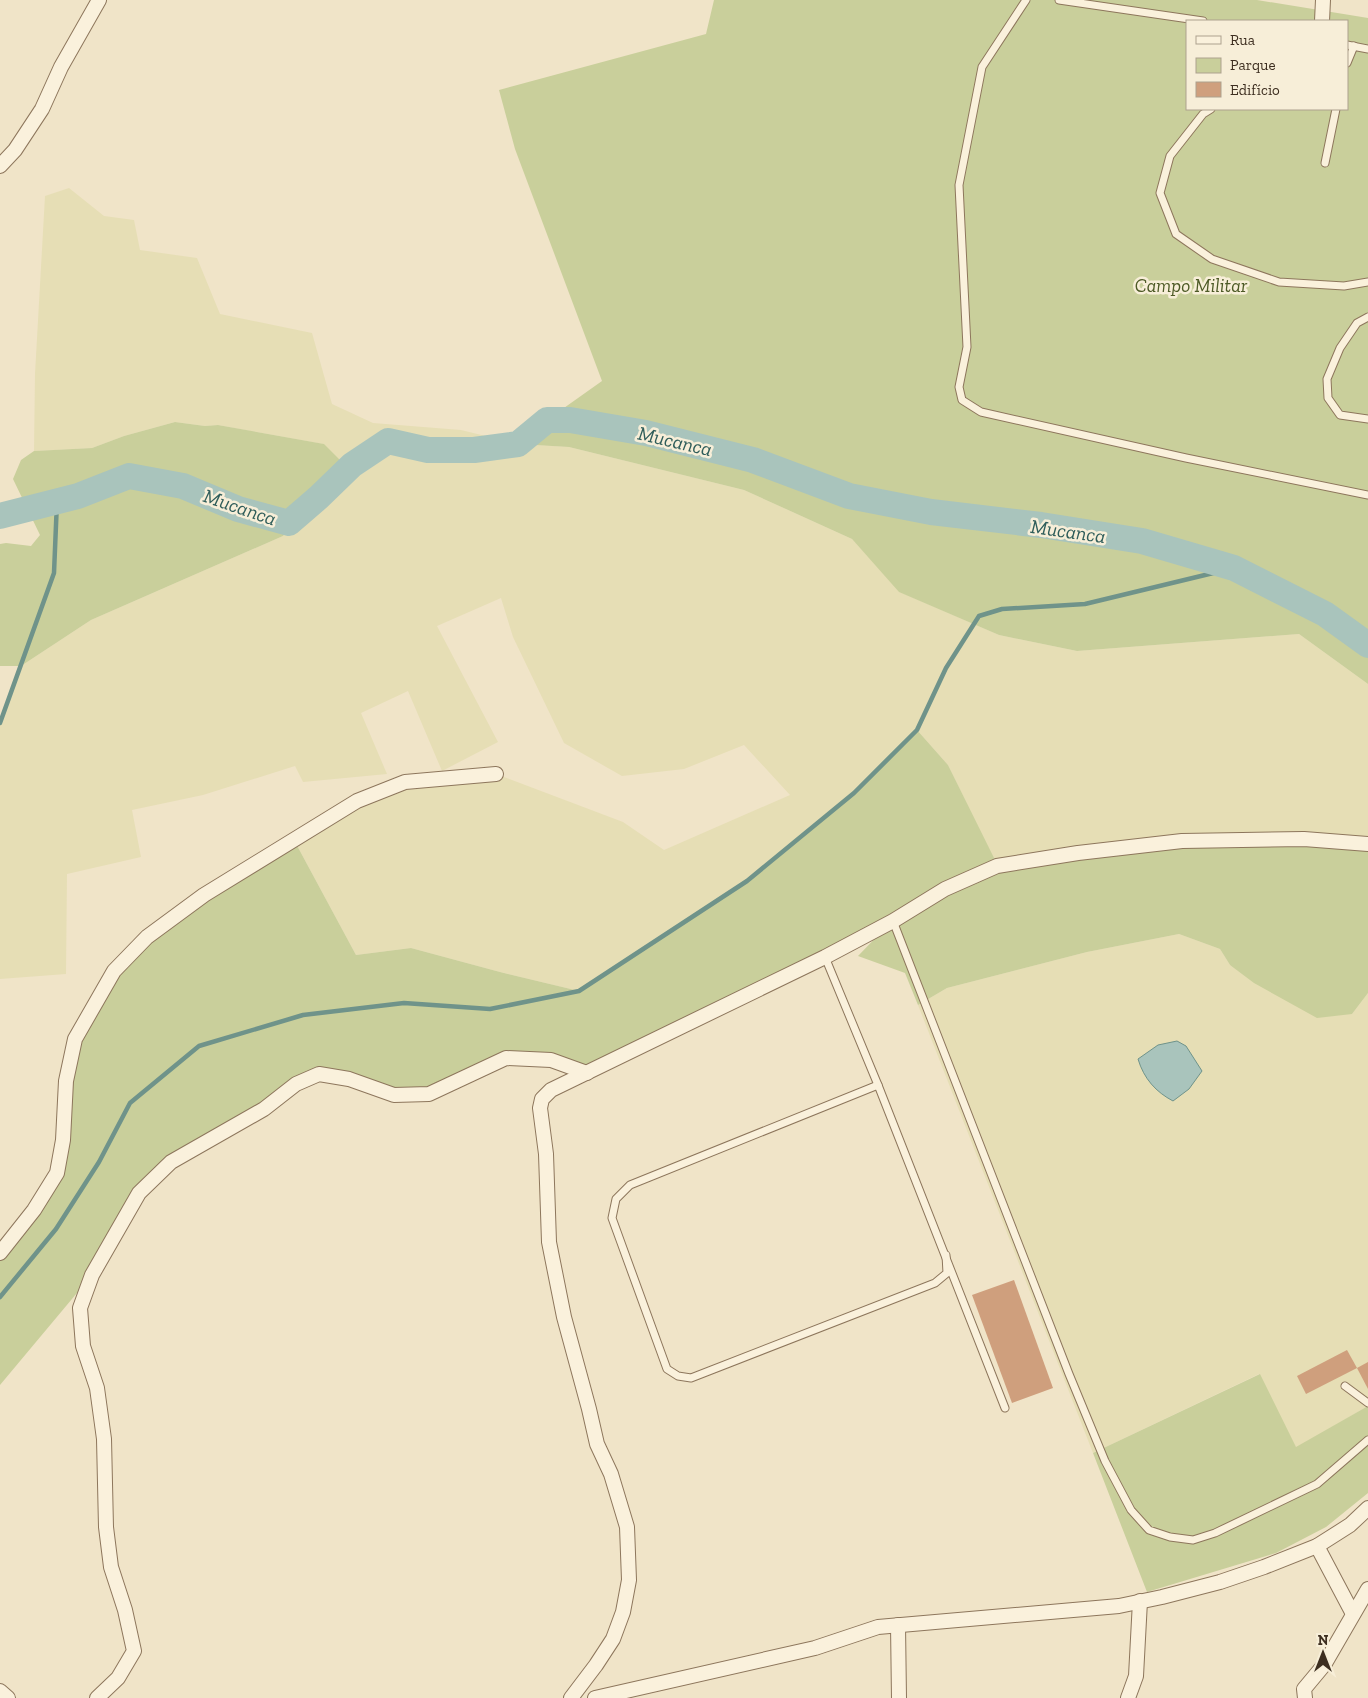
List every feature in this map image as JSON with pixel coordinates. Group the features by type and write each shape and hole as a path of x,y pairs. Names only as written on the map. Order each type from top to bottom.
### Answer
{"street":[{"path":"0,166 15,150 42,109 61,67 99,0"},
{"path":"1322,20 1323,0"},
{"path":"0,1253 34,1210 57,1174 63,1140 66,1081 74,1039 114,970 147,937 204,895 357,801 405,782 496,774"},
{"path":"571,1698 613,1639 623,1612 629,1580 628,1527 611,1474 597,1444 564,1317 549,1242 546,1154 540,1108 542,1099 551,1090 825,957 893,921 945,889 998,866 1078,853 1182,841 1304,839 1368,844"},
{"path":"96,1698 118,1678 134,1651 125,1610 110,1567 106,1527 104,1439 97,1388 83,1346 80,1308 92,1276 139,1193 171,1162 264,1109 296,1084 319,1074 349,1079 394,1095 429,1094 506,1058 551,1060 587,1073"},
{"path":"595,1698 815,1648 878,1627 1119,1606 1140,1602 1229,1579 1317,1546 1350,1525 1368,1508"},
{"path":"1317,1546 1354,1614"},
{"path":"1305,1698 1304,1689 1324,1665 1368,1589"},
{"path":"1128,1698 1136,1676 1140,1602"},
{"path":"898,1625 900,1698"},
{"path":"0,1691 8,1698"}],"lane":[{"path":"1026,0 982,67 959,185 967,347 959,386 962,400 981,412 1186,458 1368,495"},
{"path":"1060,0 1196,20"},
{"path":"1350,46 1368,49"},
{"path":"1209,110 1203,114 1170,156 1160,193 1176,234 1212,259 1279,282 1344,286 1368,282"},
{"path":"1325,162 1336,110"},
{"path":"1368,317 1357,323 1340,348 1327,379 1328,398 1340,415 1368,419"},
{"path":"893,921 1070,1374 1106,1461 1131,1510 1149,1530 1170,1537 1193,1540 1216,1533 1317,1484 1368,1440"},
{"path":"825,957 878,1085 1005,1408"},
{"path":"878,1085 630,1185 616,1199 612,1218 667,1369 678,1376 691,1378 934,1283 946,1273 946,1256"},
{"path":"1345,1386 1368,1403"}],"shaded area":[{"path":"69,188 104,216 134,220 140,250 197,258 220,314 312,333 332,404 373,423 461,430 518,444 569,447 744,490 852,539 900,592 999,635 1077,651 1299,634 1368,684 1368,836 1361,843 997,866 948,765 917,730 854,793 747,881 579,991 411,948 356,955 294,840 405,782 496,774 623,822 664,850 790,795 744,745 684,769 622,776 564,743 513,637 501,598 437,626 498,742 442,771 408,691 361,713 387,774 303,782 295,766 203,795 132,810 141,857 67,874 66,974 0,979 0,723 21,666 91,620 283,536 348,468 323,444 218,425 205,426 175,422 124,436 92,448 34,451 35,374 45,196"},
{"path":"1179,934 1220,949 1230,965 1352,1014 1368,993 1368,1406 1296,1448 1259,1374 1093,1453 918,1005 947,988 1087,952"}],"green space":[{"name":"Campo Militar","path":"714,0 1257,0 1368,18 1368,684 1299,634 1077,651 999,635 899,592 852,539 744,490 569,447 518,444 547,420 602,381 515,149 499,90 706,34"},
{"path":"175,422 205,426 218,425 324,444 348,468 283,536 91,620 21,666 0,666 0,544 31,546 40,535 13,479 21,460 34,451 92,448 124,436"},
{"path":"917,730 948,765 998,866 1182,841 1361,843 1368,836 1368,993 1352,1014 1317,1018 1254,983 1230,965 1220,949 1179,934 1087,952 947,988 918,1005 905,973 858,956 891,922 587,1073 506,1058 429,1094 394,1095 319,1075 218,1135 139,1193 92,1275 0,1385 0,1253 57,1173 75,1039 114,971 147,937 294,840 356,955 411,948 579,991 747,881 854,793"},
{"path":"1260,1374 1296,1447 1368,1406 1368,1493 1326,1527 1276,1553 1147,1592 1093,1453"}],"water":[{"path":"1177,1041 1186,1046 1202,1071 1189,1089 1173,1101 1151,1084 1138,1059 1158,1045"}],"building":[{"path":"1014,1280 1053,1388 1012,1403 972,1295"},
{"path":"1347,1350 1357,1368 1306,1394 1297,1376"},
{"path":"1368,1362 1368,1389 1357,1368"}],"waterway":[{"name":"Mucanca","path":"0,516 78,496 129,476 183,486 238,509 289,523 352,465 388,441 428,450 474,450 518,444 547,420 570,420 646,433 753,460 849,496 931,512 1041,525 1142,541 1234,568 1325,614 1368,645"},
{"path":"0,723 54,573 57,501"},
{"path":"0,1297 56,1229 99,1162 130,1103 199,1046 303,1015 404,1003 490,1009 579,991 747,881 854,793 917,730 946,668 979,616 1002,609 1085,604 1234,568"}]}
